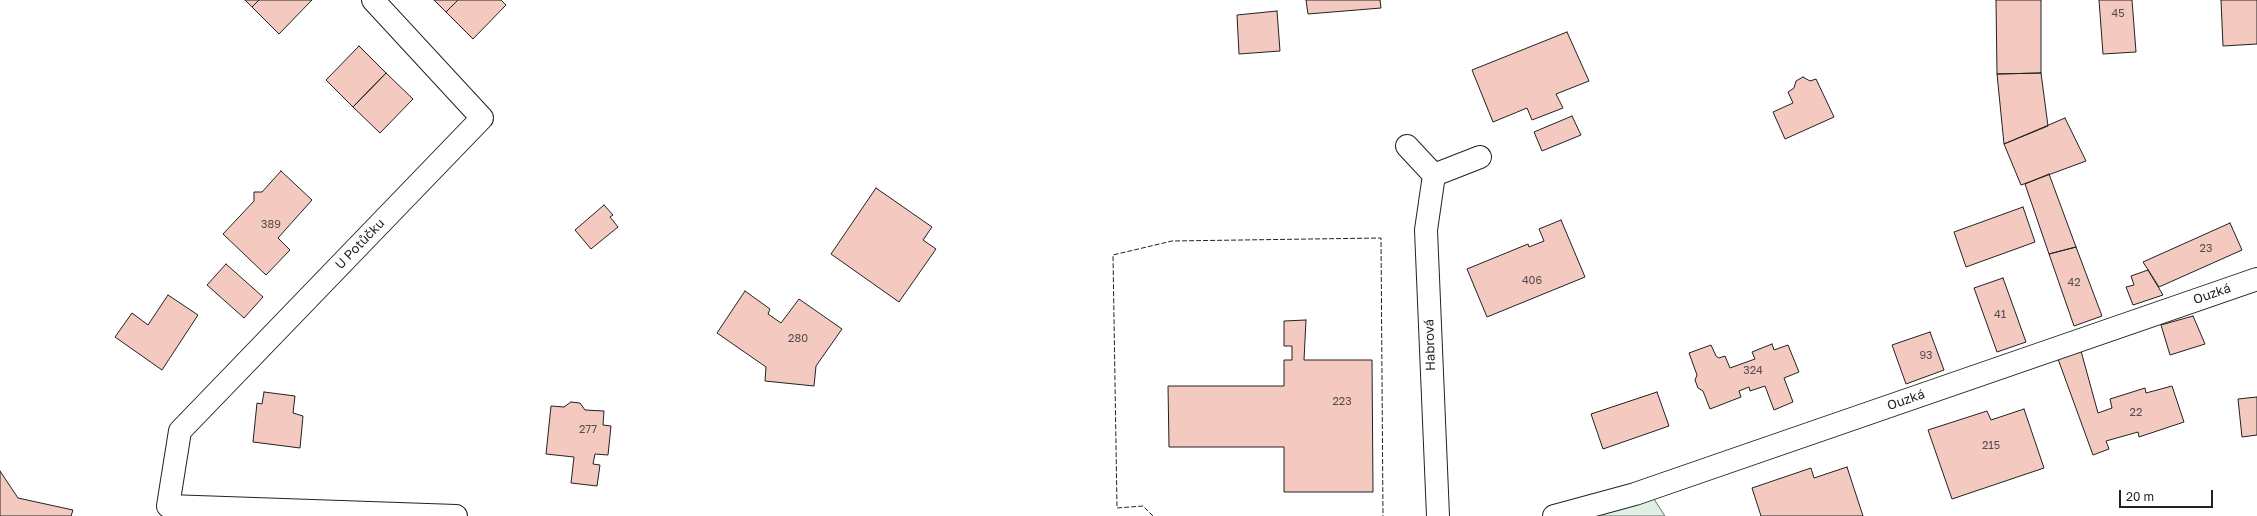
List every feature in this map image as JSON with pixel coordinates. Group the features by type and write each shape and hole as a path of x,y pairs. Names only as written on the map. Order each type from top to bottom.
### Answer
{"street":[{"name":"U Potůčku","path":"163,511 180,431 482,118 373,0"},
{"path":"1407,146 1434,175 1480,157"},
{"name":"Habrová","path":"1434,175 1426,230 1438,516"},
{"name":"Ouzká","path":"1554,516 1635,494 2257,279"},
{"path":"163,511 456,516"}],"green space":[{"path":"1652,496 1665,516 1589,516"}],"building":[{"path":"245,0 259,0 252,7"},
{"path":"259,0 312,0 279,34 252,7"},
{"path":"434,0 458,0 446,12"},
{"path":"458,0 501,0 506,5 473,39 446,12"},
{"path":"1306,0 1380,0 1381,8 1308,14"},
{"path":"1996,0 2041,0 2041,73 1997,74"},
{"path":"2099,0 2132,0 2136,52 2103,54"},
{"path":"2221,0 2257,0 2257,44 2223,46"},
{"path":"1277,11 1280,51 1239,54 1237,15"},
{"path":"1567,32 1589,81 1556,94 1563,108 1532,120 1527,108 1493,122 1472,70"},
{"path":"359,46 386,73 353,107 326,80"},
{"path":"386,73 413,99 380,133 353,107"},
{"path":"2041,73 2048,126 2004,144 1997,74"},
{"path":"1803,77 1810,81 1816,79 1834,117 1785,139 1773,112 1793,103 1788,92 1794,88 1796,81"},
{"path":"1572,116 1581,135 1542,151 1534,132"},
{"path":"2065,118 2086,161 2021,185 2004,144"},
{"path":"281,171 312,200 278,238 290,250 266,275 223,234 254,201 254,192 262,192"},
{"path":"2049,174 2076,247 2049,254 2025,184"},
{"path":"876,188 932,227 923,240 936,249 899,302 831,254"},
{"path":"604,205 613,215 610,217 618,227 591,249 575,230"},
{"path":"2023,207 2035,242 1966,267 1954,232"},
{"path":"1561,220 1585,277 1487,317 1467,269 1528,244 1529,247 1544,241 1539,229"},
{"path":"2230,223 2242,250 2159,287 2143,262"},
{"path":"2076,247 2102,316 2074,326 2049,254"},
{"path":"226,264 263,297 244,318 207,285"},
{"path":"2148,270 2163,295 2133,305 2126,287 2134,285 2131,276"},
{"path":"2003,278 2026,342 1997,352 1974,288"},
{"path":"745,291 770,309 768,314 781,323 799,299 842,329 816,366 814,386 765,381 766,367 717,333"},
{"path":"168,295 198,315 162,370 115,337 132,313 148,325"},
{"path":"2193,316 2205,344 2170,355 2161,325"},
{"path":"1306,320 1304,360 1372,360 1373,492 1284,492 1284,447 1169,447 1168,386 1284,386 1284,360 1292,360 1292,346 1284,346 1284,321"},
{"path":"1930,332 1944,370 1906,384 1892,345"},
{"path":"1772,344 1774,350 1788,345 1799,372 1784,378 1793,402 1774,410 1765,386 1750,391 1749,387 1739,391 1741,397 1710,409 1703,391 1698,388 1695,380 1697,375 1689,353 1711,345 1716,356 1719,358 1725,356 1730,368 1755,359 1752,352"},
{"path":"2081,351 2098,413 2112,408 2110,399 2145,388 2146,393 2172,386 2184,422 2139,437 2138,432 2106,441 2109,449 2093,455 2058,359"},
{"path":"264,392 295,396 293,413 303,416 300,448 253,442 257,403 262,404"},
{"path":"1657,392 1669,426 1603,449 1591,414"},
{"path":"2257,397 2257,435 2242,437 2238,399"},
{"path":"571,402 580,403 585,410 604,411 603,425 611,426 608,455 595,454 593,464 600,465 597,486 571,483 574,457 546,454 551,406 564,407"},
{"path":"2024,409 2044,468 1952,499 1928,430 1987,411 1991,420"},
{"path":"1847,467 1863,516 1761,516 1752,488 1811,468 1814,478"},
{"path":"0,471 18,498 73,510 71,516 0,516"}],"fence":[{"path":"1153,516 1143,506 1117,508 1113,255 1172,241 1381,238 1383,516"}]}
